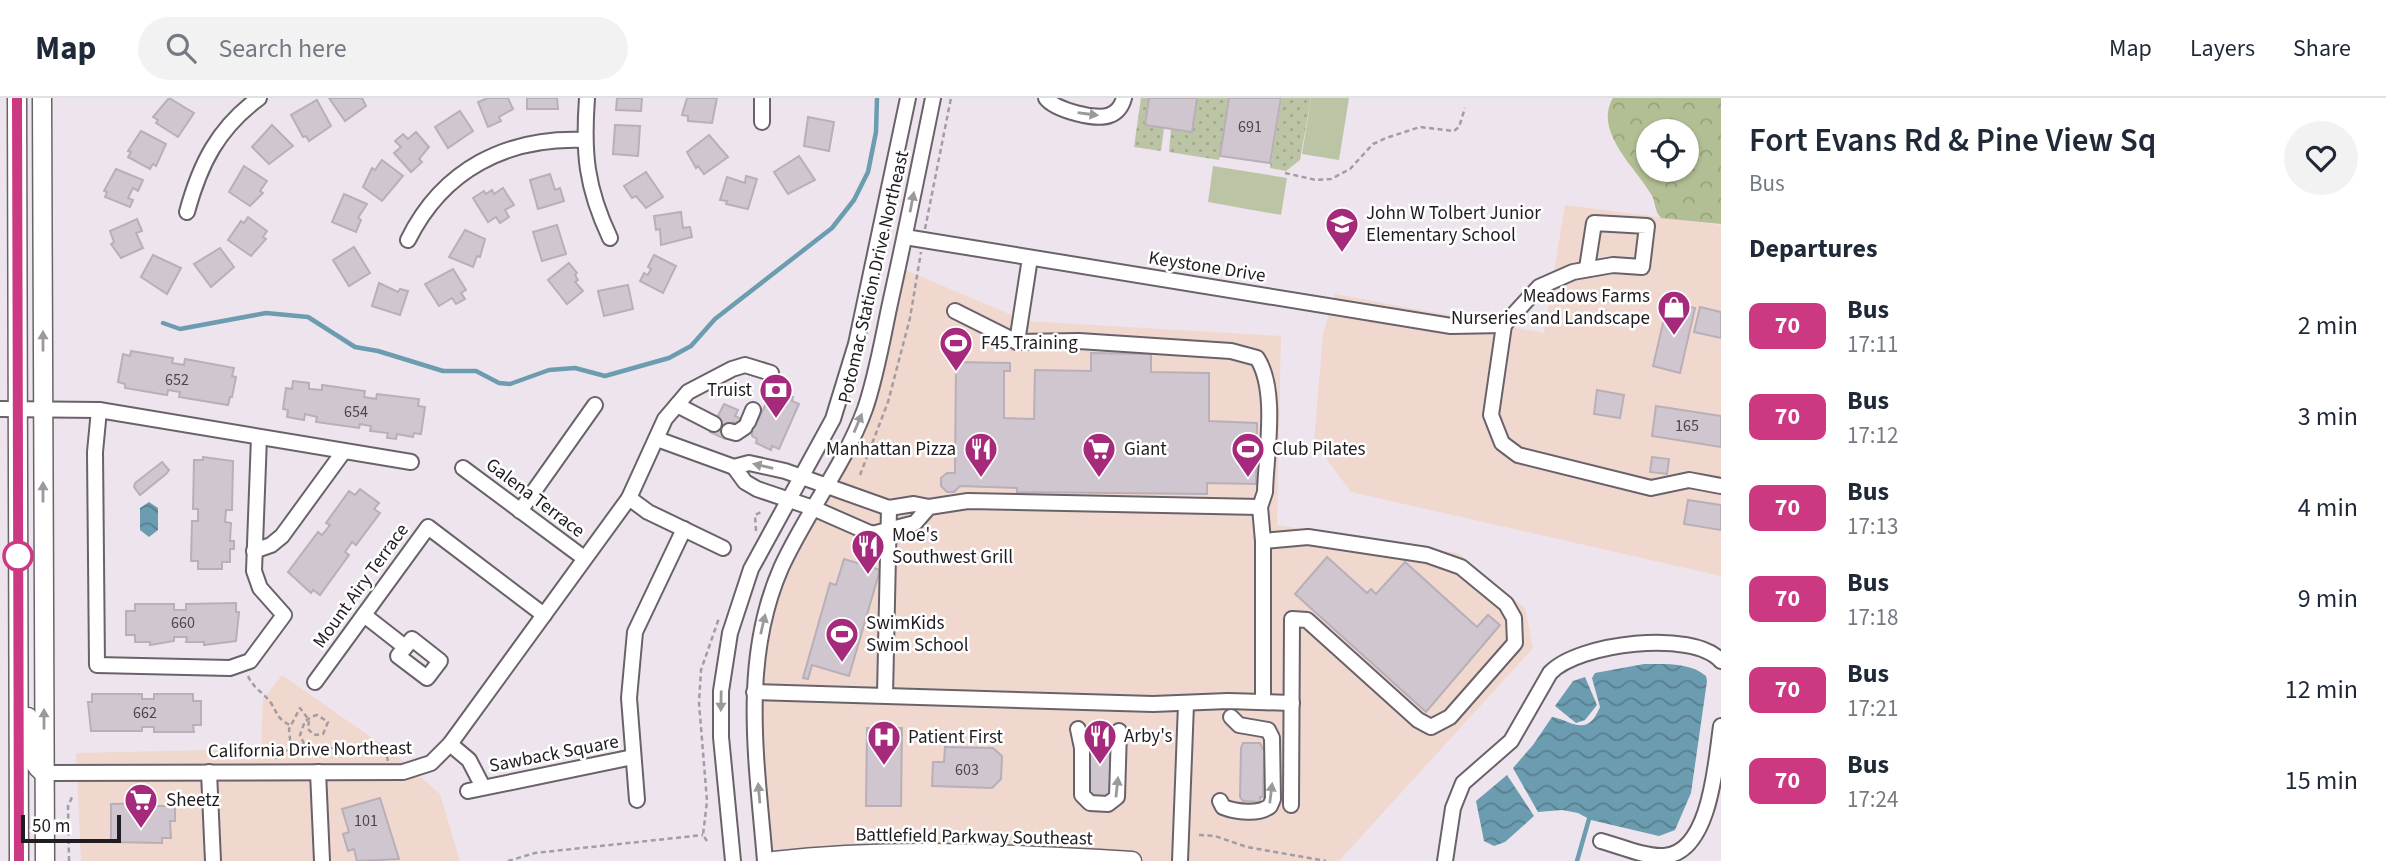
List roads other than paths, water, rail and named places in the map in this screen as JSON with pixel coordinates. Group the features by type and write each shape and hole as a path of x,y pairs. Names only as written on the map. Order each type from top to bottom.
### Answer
{"main road":[{"path":"17,98 9,409 19,640 19,861"},
{"path":"42,98 45,861"},
{"path":"19,640 33,761 37,769 45,773"},
{"name":"Battlefield Parkway Southeast","path":"774,861 905,853 1132,861"}],"street":[{"path":"187,212 202,164 212,145 241,111 259,98"},
{"path":"587,98 584,140 589,184 610,238"},
{"path":"762,98 762,122"},
{"name":"Potomac Station Drive Northeast","path":"733,861 721,737 725,661 736,607 751,569 833,419 856,344 908,98"},
{"name":"Potomac Station Drive Northeast","path":"765,861 753,736 754,692 761,628 771,593 813,508 829,484 865,407 905,237 933,98"},
{"path":"1046,98 1057,109 1107,117 1117,112 1125,98"},
{"path":"408,240 430,203 447,184 487,156 534,142 584,140"},
{"path":"1587,268 1594,223 1647,226 1642,267 1587,268 1539,287 1504,325 1490,415 1502,443 1518,455 1651,488 1689,480 1721,486"},
{"name":"Keystone Drive","path":"905,237 1451,326 1504,325"},
{"path":"1017,341 1030,258"},
{"path":"956,311 1017,341 1079,341 1231,351 1257,358 1266,372 1268,394 1265,492 1259,507 1264,541 1263,702"},
{"name":"California Drive Northeast","path":"45,773 318,772 418,769 431,763 450,744 629,498 665,419 677,405 699,385 745,365 771,373"},
{"path":"520,511 595,405"},
{"path":"677,405 715,424"},
{"path":"9,409 99,410 411,462"},
{"path":"99,410 95,452 97,665 243,666 250,661 284,615 260,588 254,571 259,437"},
{"path":"729,430 736,433 749,420"},
{"path":"657,439 734,467 745,482 872,534 915,523 929,508"},
{"path":"254,551 271,545 282,536 344,451"},
{"path":"734,467 749,463 802,476 888,508 914,504 929,508 968,501 1259,507"},
{"name":"Galena Terrace","path":"463,468 584,558"},
{"path":"629,498 723,548"},
{"path":"885,695 890,531 888,508"},
{"name":"Mount Airy Terrace","path":"315,682 428,527 544,615"},
{"name":"Sawback Square","path":"637,800 629,698 635,632 684,529"},
{"path":"1264,541 1308,537 1427,555 1461,567 1506,604 1514,618 1515,643 1450,716 1431,727 1418,720 1307,620 1292,619 1291,805"},
{"path":"364,615 405,647"},
{"path":"1445,861 1453,808 1463,783 1511,741 1550,673 1559,665 1591,651 1635,644 1697,648 1711,653 1721,661"},
{"path":"754,692 1186,704 1292,703"},
{"path":"1180,861 1186,704"},
{"path":"1220,801 1223,807 1232,810 1260,811 1270,806 1273,799 1272,738 1268,730 1239,725 1231,717"},
{"path":"1601,841 1627,855 1670,855 1694,837 1712,790 1721,726"},
{"path":"1078,729 1082,748 1082,795 1090,803 1108,804 1117,797 1119,731"},
{"name":"Sawback Square","path":"450,744 470,760 483,787"},
{"name":"Sawback Square","path":"468,791 633,757"},
{"path":"209,772 213,861"},
{"path":"318,772 322,861"}],"water":[{"path":"149,502 158,508 158,530 149,537 140,530 140,508"},
{"path":"1644,664 1685,666 1700,671 1707,681 1691,793 1675,830 1659,836 1591,820 1578,813 1562,810 1538,812 1513,768 1552,717 1584,725 1595,717 1600,707 1592,678 1595,673"},
{"path":"1585,677 1597,705 1585,720 1576,723 1555,706 1573,681"},
{"path":"1507,775 1534,816 1505,842 1494,846 1484,841 1476,801"}],"waterway":[{"path":"163,323 180,329 266,313 308,317 355,347 378,351 443,371 476,371 499,383 510,384 549,370 575,368 605,376 669,358 691,346 715,319 832,228 854,200 868,172 876,132 877,98"},
{"path":"1577,861 1589,819"}],"place":[{"name":"John W Tolbert Junior Elementary School","path":"1342,254"},
{"name":"Meadows Farms Nurseries and Landscape","path":"1674,337"},
{"name":"F45 Training","path":"956,373"},
{"name":"Truist","path":"776,420"},
{"name":"Manhattan Pizza","path":"981,479"},
{"name":"Giant","path":"1099,479"},
{"name":"Club Pilates","path":"1248,479"},
{"name":"Moe's Southwest Grill","path":"868,576"},
{"name":"SwimKids Swim School","path":"842,664"},
{"name":"Arby's","path":"1100,766"},
{"name":"Patient First","path":"884,767"},
{"name":"Sheetz","path":"141,830"}]}
